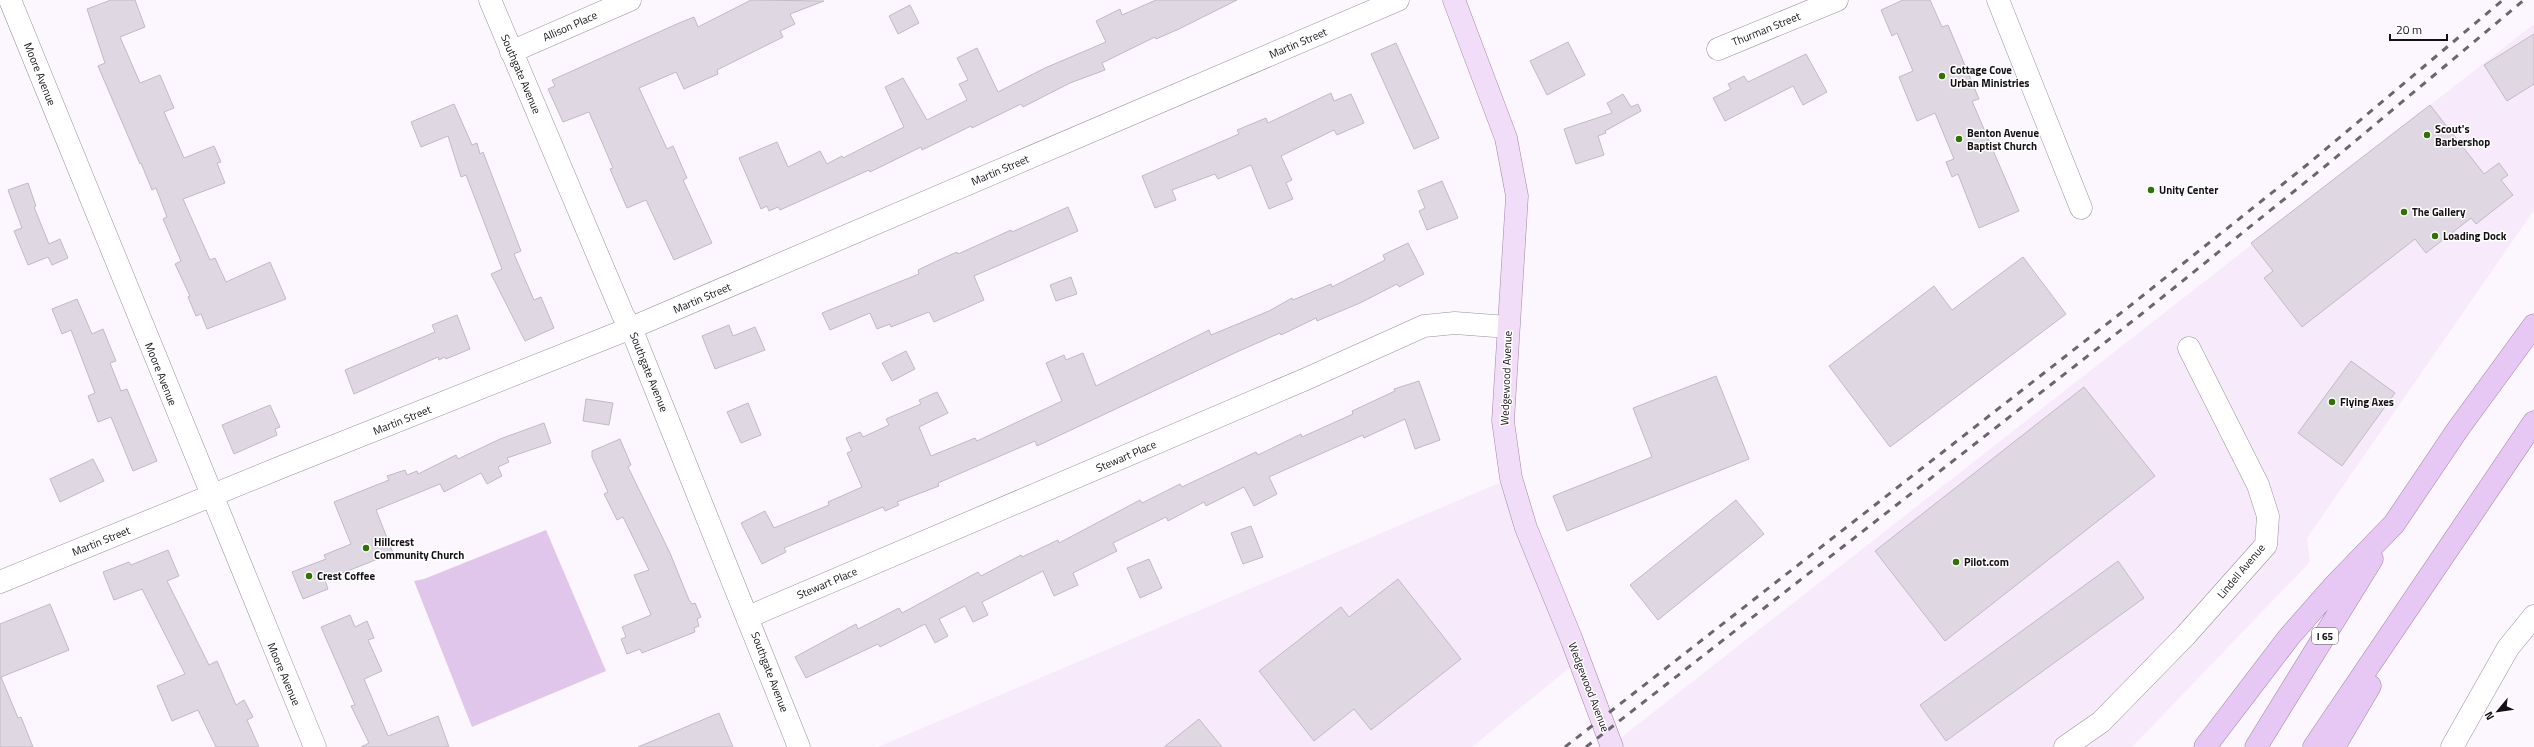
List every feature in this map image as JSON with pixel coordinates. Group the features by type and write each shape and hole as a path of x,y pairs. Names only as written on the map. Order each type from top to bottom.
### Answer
{"highway":[{"name":"I 65","path":"2256,747 2394,524 2458,429 2534,325"},
{"path":"2314,747 2534,422"},
{"path":"2205,747 2289,637 2333,587 2394,524"},
{"path":"2334,747 2447,550"}],"main road":[{"name":"Wedgewood Avenue","path":"1454,0 1506,138 1517,196 1503,421 1511,478 1526,528 1571,638 1612,747"}],"street":[{"name":"Moore Avenue","path":"10,0 211,496 315,747"},
{"name":"Southgate Avenue","path":"490,0 622,315 631,328 799,747"},
{"name":"Allison Place","path":"511,52 630,0"},
{"name":"Martin Street","path":"0,582 631,328 1398,0"},
{"name":"Thurman Street","path":"1718,49 1837,0"},
{"path":"1998,0 2081,208"},
{"name":"Stewart Place","path":"748,617 1306,379 1424,326 1455,323 1508,327"},
{"name":"Lindell Avenue","path":"2065,747 2101,722 2185,636 2266,545 2268,516 2258,485 2189,348"},
{"path":"2452,747 2508,648 2534,616"}],"shaded area":[{"path":"2534,24 2534,210 2307,538 2310,562 2132,747 1609,747"},
{"path":"1511,478 1579,660 1472,747 878,747"},
{"name":"Hillcrest Community Church","path":"546,530 606,671 472,727 414,581 424,579"}],"building":[{"path":"111,0 135,0 145,27 120,37 140,83 160,75 174,108 164,112 184,158 214,146 221,162 217,163 225,183 183,199 210,260 215,258 226,282 270,262 286,299 207,329 201,314 196,316 188,297 190,296 175,264 181,261 163,219 167,217 156,188 152,190 98,66 105,63 87,9"},
{"path":"751,0 824,1 790,14 795,24 780,31 783,37 717,70 718,74 684,89 676,72 639,88 667,149 673,146 687,178 683,180 712,243 674,260 646,200 627,208 610,169 613,168 589,112 563,122 548,89 555,86 552,80 679,23 694,17 698,27"},
{"path":"1156,0 1237,0 1179,29 1156,39 1155,37 1102,63 1105,70 1070,83 1023,107 1021,104 922,150 921,147 870,172 869,170 780,210 778,207 769,211 767,206 761,209 739,158 777,142 788,167 820,151 827,164 842,156 843,158 904,127 885,87 903,78 927,120 967,100 959,84 968,80 957,58 977,48 998,92 1045,68 1106,42 1096,21 1120,9 1122,15"},
{"path":"1903,0 1930,0 1942,27 1948,25 1979,99 1972,101 2019,211 1979,228 1958,174 1952,177 1946,162 1954,159 1935,113 1917,121 1899,77 1913,71 1897,33 1892,36 1881,10"},
{"path":"910,5 919,23 898,34 889,16"},
{"path":"2534,34 2534,84 2507,101 2484,65"},
{"path":"1568,42 1585,75 1547,95 1530,61"},
{"path":"1396,43 1439,138 1414,149 1371,54"},
{"path":"1806,54 1827,92 1803,105 1793,86 1725,121 1713,98 1731,89 1728,84 1744,76 1748,82"},
{"path":"1331,93 1334,101 1351,94 1364,123 1337,135 1334,130 1281,156 1292,180 1286,183 1293,199 1269,209 1251,165 1218,179 1215,174 1172,190 1176,200 1155,208 1142,176 1239,134 1237,130 1266,118 1268,123"},
{"path":"1623,94 1631,107 1638,104 1641,111 1605,131 1606,133 1598,136 1604,155 1576,164 1564,129 1612,113 1607,103"},
{"path":"454,104 472,145 477,143 480,154 483,152 521,251 514,254 534,300 541,297 554,328 525,341 491,274 502,269 466,175 461,177 448,136 421,147 411,122"},
{"path":"2430,105 2484,174 2499,163 2508,175 2501,180 2513,195 2476,224 2471,218 2426,253 2415,239 2302,327 2264,278 2273,271 2251,243"},
{"path":"1442,181 1458,218 1427,230 1419,211 1425,208 1418,191"},
{"path":"28,183 36,206 34,207 49,244 60,239 68,258 52,265 48,257 28,265 14,231 22,228 8,190"},
{"path":"1068,207 1078,231 974,276 984,300 934,322 929,312 891,327 890,324 877,329 870,313 830,330 822,313 919,274 918,270 957,252 958,254 1011,230 1012,232"},
{"path":"1408,243 1424,274 1399,287 1397,284 1360,303 1317,321 1316,318 1281,335 1280,333 1037,446 1035,441 938,483 939,486 897,502 899,505 885,511 883,507 784,548 786,552 762,564 741,523 765,511 774,528 829,505 828,502 862,487 847,453 852,451 846,438 860,432 863,437 889,425 886,419 921,404 919,400 937,392 948,413 919,427 931,456 975,438 977,441 1062,401 1046,363 1064,355 1066,360 1083,353 1096,386 1209,330 1211,335 1269,311 1292,298 1293,300 1331,284 1332,287 1385,260 1383,255"},
{"path":"2023,257 2066,314 1890,447 1829,366 1934,286 1952,310"},
{"path":"1071,277 1077,294 1056,301 1050,285"},
{"path":"77,299 92,334 103,329 116,361 110,363 121,391 127,389 157,461 133,471 111,417 98,422 88,396 95,393 71,330 62,334 52,309"},
{"path":"457,315 470,349 446,359 445,357 439,360 438,357 354,394 345,370 435,332 432,325"},
{"path":"729,325 733,336 755,327 765,350 715,369 702,336"},
{"path":"906,351 915,369 892,381 882,363"},
{"path":"2351,361 2395,393 2342,466 2298,433"},
{"path":"1716,376 1749,459 1567,531 1553,496 1652,457 1633,408"},
{"path":"1419,381 1440,440 1415,449 1405,419 1364,438 1363,435 1269,477 1277,494 1254,506 1244,487 1206,506 1204,502 1168,521 1166,517 1113,543 1117,551 1073,573 1078,585 1054,596 1043,571 982,602 988,615 973,622 965,606 939,619 948,636 935,643 925,624 880,647 878,644 806,678 795,657 856,624 858,629 899,608 902,613 978,572 981,576 1021,555 1022,557 1058,540 1059,543 1140,500 1142,503 1180,484 1182,487 1256,452 1258,455 1301,434 1302,437 1353,414 1352,411 1395,391 1394,389"},
{"path":"2084,387 2155,476 1945,641 1875,551"},
{"path":"586,399 613,403 609,425 583,421"},
{"path":"748,403 761,435 741,443 727,412"},
{"path":"270,405 280,427 275,429 277,435 234,454 222,425"},
{"path":"544,423 551,443 507,458 509,462 498,467 502,476 487,484 481,473 444,492 440,484 376,510 393,553 325,580 328,589 303,599 292,572 326,559 324,555 351,544 334,502 389,480 387,476 405,470 407,475 417,471 418,474 456,455 458,459 500,439"},
{"path":"620,439 631,465 628,467 670,553 689,600 692,604 695,603 701,617 697,619 699,626 694,628 695,632 642,653 640,649 627,654 621,639 626,637 622,627 651,615 634,575 649,570 623,517 617,520 604,494 608,492 592,457 592,451"},
{"path":"93,459 104,481 60,502 50,479"},
{"path":"1736,500 1764,534 1658,620 1630,585"},
{"path":"1251,526 1263,557 1243,564 1231,533"},
{"path":"168,550 179,576 167,581 209,665 217,661 236,705 244,700 253,717 247,720 259,747 216,747 198,710 172,721 157,686 185,674 142,589 114,600 103,572 129,562 131,565"},
{"path":"1149,559 1162,588 1140,598 1127,568"},
{"path":"2118,561 2144,598 1946,741 1920,705"},
{"path":"1398,579 1461,659 1371,730 1354,709 1314,741 1259,671 1341,607 1349,617"},
{"path":"50,604 69,650 1,677 18,718 21,717 33,747 0,747 0,624"},
{"path":"350,615 355,627 367,621 374,638 368,640 382,671 364,679 388,736 438,716 449,747 361,747 369,743 351,706 355,705 321,627"},
{"path":"719,713 733,747 638,747"},
{"path":"1199,719 1222,747 1164,747"}],"railway":[{"path":"1565,747 2126,309 2308,164 2503,0"},
{"path":"1586,747 2139,316 2323,168 2524,0"}],"place":[{"name":"Cottage Cove Urban Ministries","path":"1942,76"},
{"name":"Scout's Barbershop","path":"2427,135"},
{"name":"Benton Avenue Baptist Church","path":"1959,139"},
{"name":"Unity Center","path":"2151,190"},
{"name":"The Gallery","path":"2404,212"},
{"name":"Loading Dock","path":"2435,236"},
{"name":"Flying Axes","path":"2332,402"},
{"name":"Hillcrest Community Church","path":"366,548"},
{"name":"Pilot.com","path":"1956,562"},
{"name":"Crest Coffee","path":"309,576"}]}
